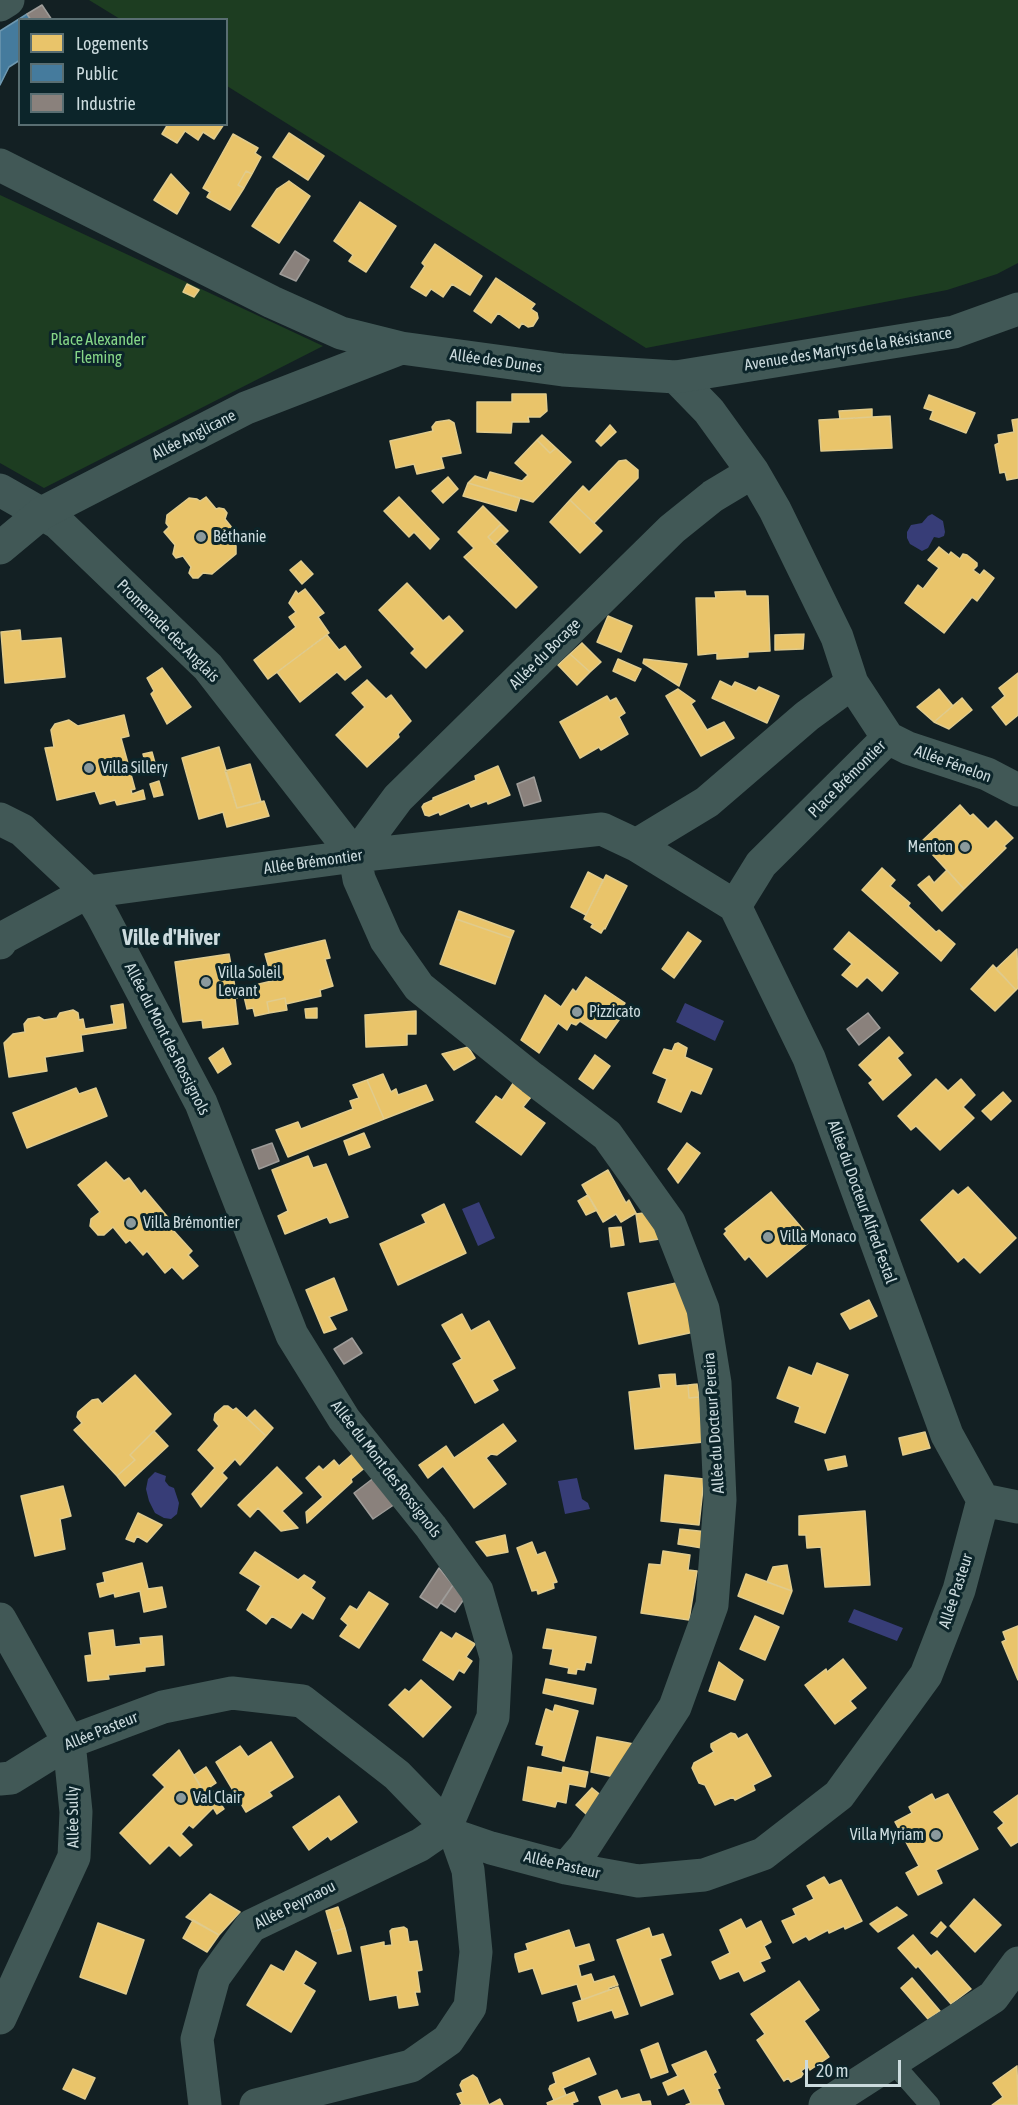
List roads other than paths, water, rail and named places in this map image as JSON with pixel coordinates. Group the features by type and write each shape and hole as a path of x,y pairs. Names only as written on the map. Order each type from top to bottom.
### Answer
{"street":[{"path":"0,5 8,0"},
{"name":"Allée des Dunes","path":"0,165 282,307 341,333 401,348 563,370 676,377"},
{"name":"Avenue des Martyrs de la Résistance","path":"676,377 954,332 1018,309"},
{"name":"Allée Anglicane","path":"0,548 42,513 246,408 401,348"},
{"path":"676,377 709,411 753,472 775,510 837,637 852,683 807,716 707,802 636,845 735,906"},
{"name":"Allée du Bocage","path":"355,856 398,798 672,529 713,496 753,472"},
{"name":"Promenade des Anglais","path":"0,490 58,523 208,666 355,856"},
{"name":"Place Brémontier","path":"735,906 761,864 888,738 852,683"},
{"name":"Allée Fénelon","path":"888,738 908,748 987,774 1018,790"},
{"name":"Allée du Mont des Rossignols","path":"0,819 22,830 88,892 201,1102 292,1335 344,1419 431,1527 477,1591 496,1657 493,1717 451,1831"},
{"name":"Allée Brémontier","path":"0,943 3,938 88,892 355,856 602,829 636,845"},
{"name":"Allée du Docteur Pereira","path":"355,856 358,879 386,940 419,987 532,1078 608,1135 669,1222 703,1309 715,1383 720,1500 712,1605 675,1707 584,1847 566,1868"},
{"name":"Allée du Docteur Alfred Festal","path":"735,906 809,1058 947,1436 983,1500"},
{"path":"983,1500 1018,1507"},
{"name":"Allée Pasteur","path":"0,1779 11,1778 69,1742 163,1707 232,1693 302,1701 397,1775 451,1831 491,1848 566,1868 638,1881 704,1875 763,1854 839,1795 926,1675 959,1590 983,1500"},
{"name":"Allée Sully","path":"0,1619 69,1742 76,1812 74,1857 0,2018"},
{"path":"256,2105 411,2066 448,2040 470,2007 476,1952 468,1870 451,1831"},
{"name":"Allée Peymaou","path":"205,2105 197,2039 214,1977 251,1926 451,1831"},
{"path":"825,2105 993,1997 1018,1963"}],"lane":[{"path":"892,2062 930,2105"}],"water":[{"path":"932,514 943,521 944,536 934,537 928,548 922,551 910,544 907,532 911,525 922,523"},
{"path":"685,1003 724,1021 715,1041 676,1022"},
{"path":"479,1202 495,1238 478,1246 462,1209"},
{"path":"155,1472 166,1476 165,1481 174,1488 179,1503 177,1514 171,1519 155,1513 149,1501 146,1489 148,1479"},
{"path":"577,1478 582,1499 588,1503 590,1509 565,1514 558,1481"},
{"path":"854,1609 903,1628 897,1641 848,1622"}],"place":[{"name":"Béthanie","path":"201,537"},
{"name":"Villa Sillery","path":"89,768"},
{"name":"Menton","path":"965,847"},
{"name":"Villa Soleil Levant","path":"206,982"},
{"name":"Pizzicato","path":"577,1012"},
{"name":"Villa Brémontier","path":"131,1223"},
{"name":"Villa Monaco","path":"768,1237"},
{"name":"Val Clair","path":"181,1798"},
{"name":"Villa Myriam","path":"936,1835"}],"district":[{"name":"Ville d'Hiver","path":"171,938"}],"park label":[{"name":"Place Alexander Fleming","path":"98,349"}]}
